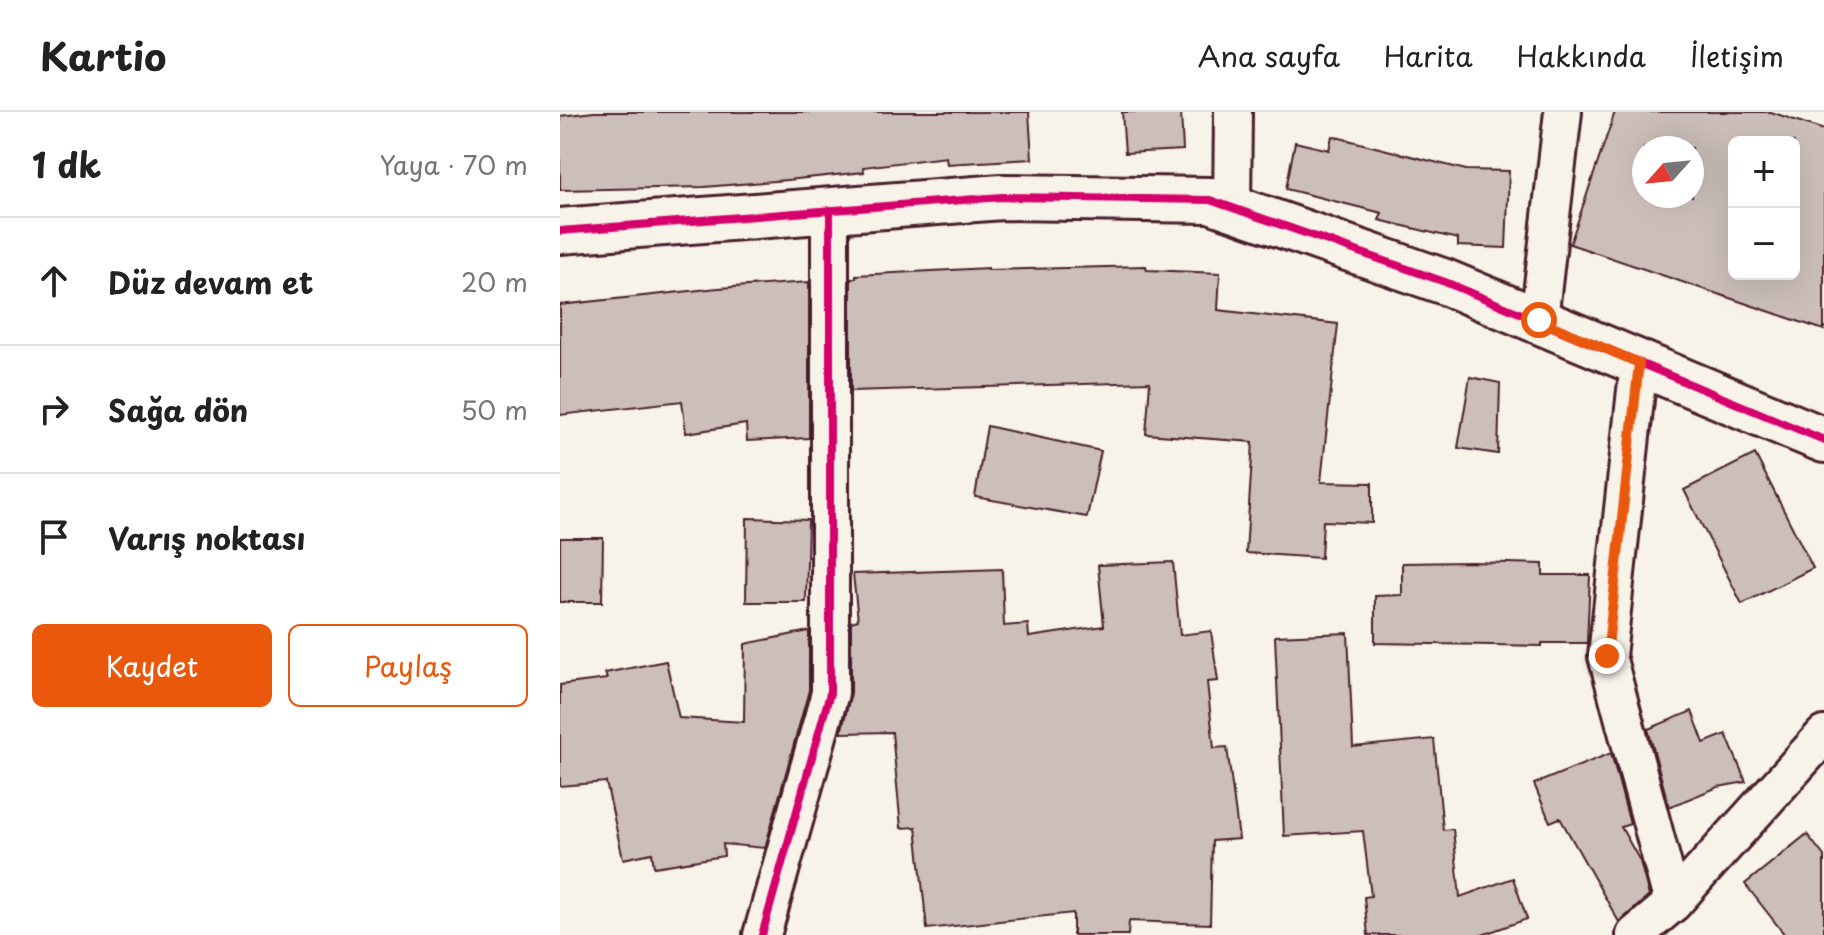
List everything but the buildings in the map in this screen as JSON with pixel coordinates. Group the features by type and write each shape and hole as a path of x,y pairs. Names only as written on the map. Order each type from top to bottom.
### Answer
{"street":[{"path":"1232,208 1233,112"},
{"path":"1539,320 1563,112"},
{"path":"560,231 1002,197 1210,200 1445,282 1824,440"},
{"path":"762,935 830,693 830,210"},
{"path":"1639,363 1607,656 1673,903"},
{"path":"1635,935 1673,903 1824,735"}],"cycle path":[{"path":"560,231 1002,197 1210,200 1445,282 1824,440"},
{"path":"762,935 830,693 830,210"}],"route":[{"path":"1539,320 1639,363 1607,656"}]}
